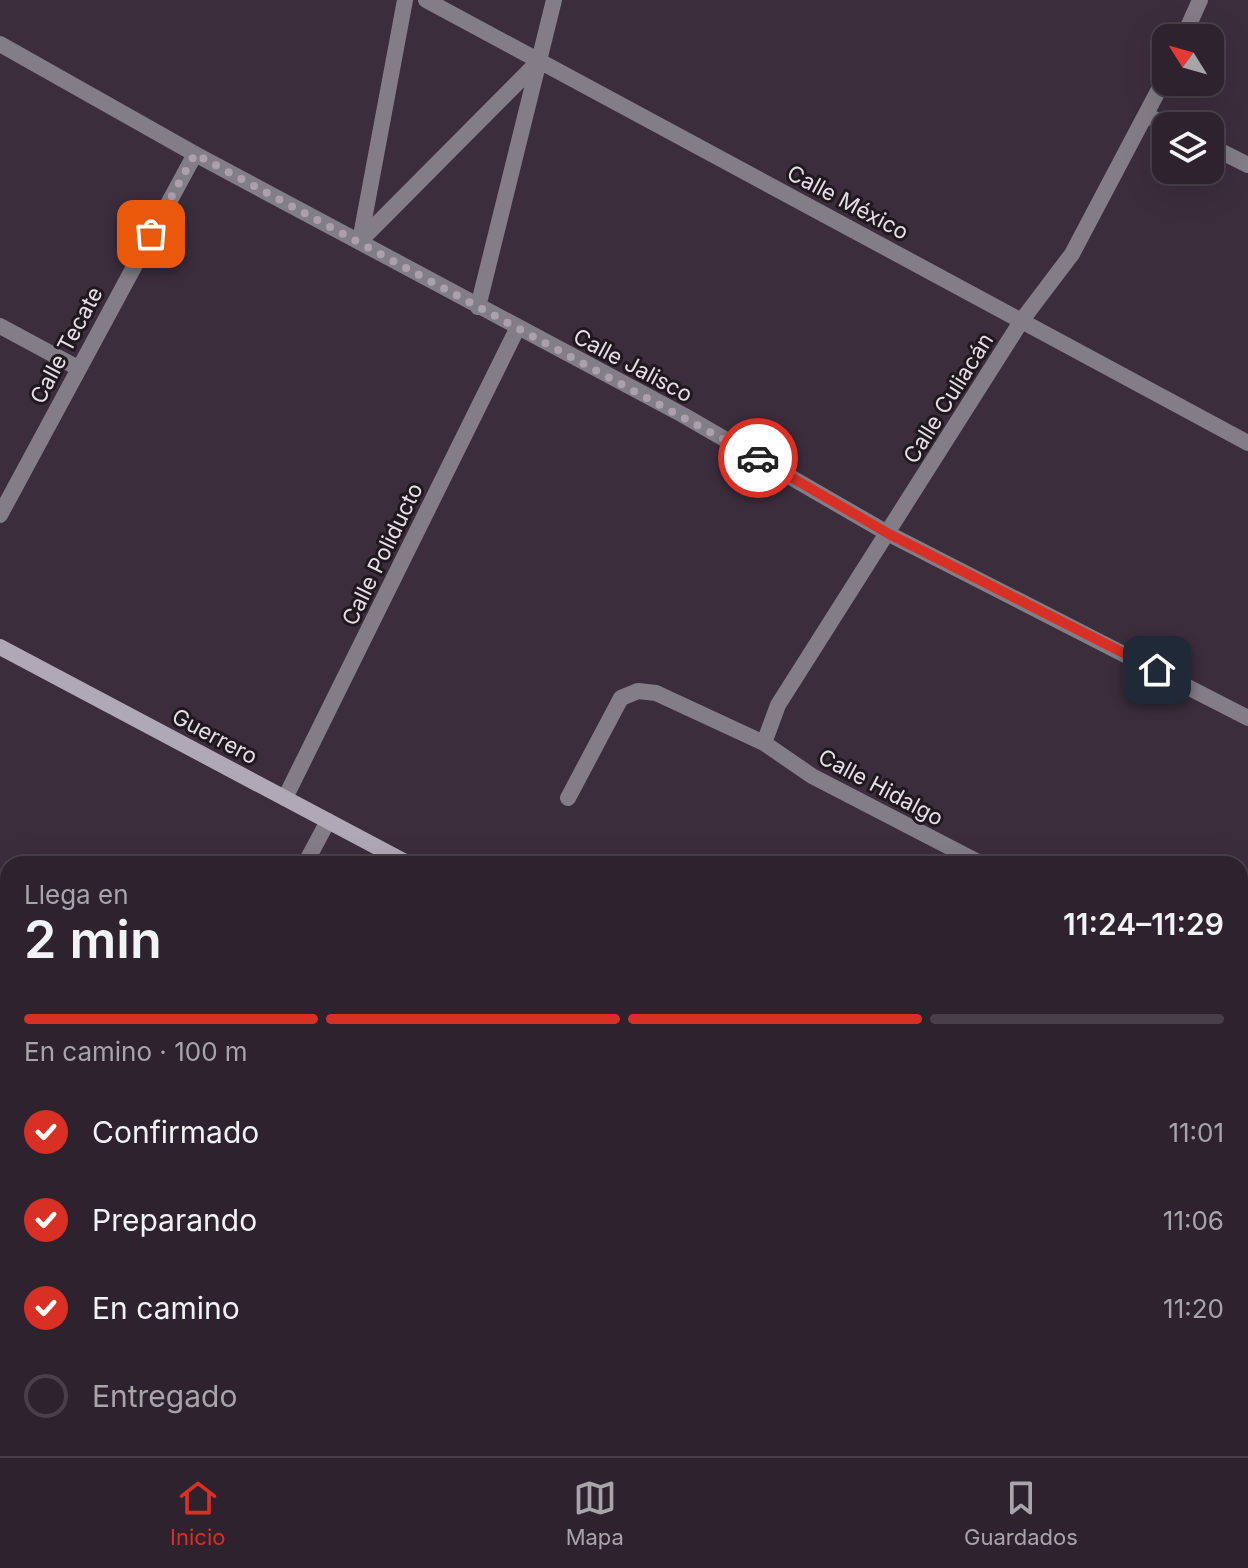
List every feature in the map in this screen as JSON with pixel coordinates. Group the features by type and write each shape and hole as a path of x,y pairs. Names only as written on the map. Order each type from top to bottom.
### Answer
{"main road":[{"name":"Guerrero","path":"0,647 394,856"}],"street":[{"path":"360,241 405,0"},
{"name":"Calle México","path":"426,0 1248,443"},
{"path":"478,307 554,0"},
{"path":"1189,24 1200,0"},
{"name":"Calle Jalisco","path":"0,44 517,329 683,415 889,534 1248,718"},
{"path":"360,241 539,61"},
{"name":"Calle Culiacán","path":"764,743 778,705 1022,320 1072,254 1157,96"},
{"path":"1148,116 1152,118"},
{"path":"1224,153 1248,165"},
{"name":"Calle Tecate","path":"0,515 195,154"},
{"path":"0,326 78,368"},
{"name":"Calle Poliducto","path":"285,798 517,329"},
{"name":"Calle Hidalgo","path":"568,798 621,698 638,691 656,693 764,743 812,776 967,856"},
{"path":"309,856 328,821"}],"way so far":[{"path":"151,234 195,154 758,458"}],"route":[{"path":"758,458 889,534 1157,670"}]}
